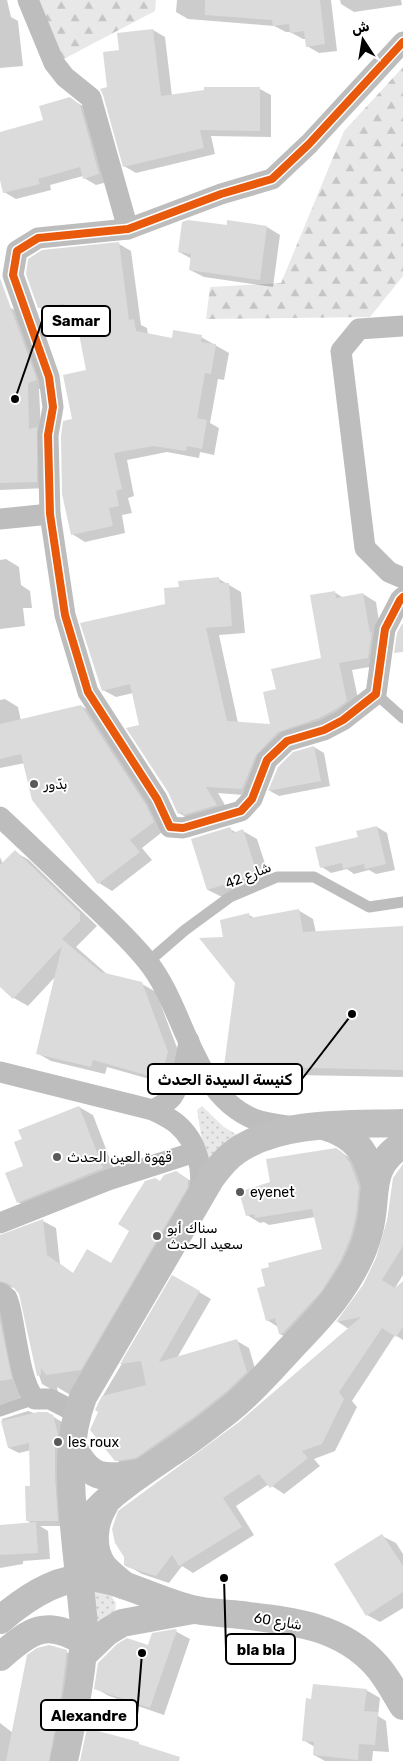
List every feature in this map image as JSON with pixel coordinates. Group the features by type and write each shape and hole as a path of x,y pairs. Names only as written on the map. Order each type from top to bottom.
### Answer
{"street":[{"path":"28,0 54,62 65,77 91,98 128,229"},
{"path":"403,42 310,144 272,179 221,194 128,229 38,238 17,251 10,294 49,377 53,407 48,435 50,514 65,615 88,692 157,799 170,827 182,828 241,811 252,799 267,760 287,741 324,730 343,720 376,694 385,629 403,597"},
{"path":"403,326 359,329 341,351 365,548 389,572 403,578"},
{"path":"0,519 50,514"},
{"path":"0,817 105,916 148,962 160,981 199,1062 214,1086 233,1107 254,1119 268,1123 337,1130 360,1148 370,1166 375,1185"},
{"path":"153,1110 167,1102 176,1090 189,1041"},
{"path":"0,1072 153,1110 175,1122 183,1130 196,1152 201,1187 193,1211"},
{"path":"64,1761 72,1726 83,1649 71,1477 71,1442 77,1413 83,1397 211,1178 220,1166 237,1151 263,1138 312,1127 403,1123"},
{"path":"75,1536 94,1510 118,1489 173,1452 252,1391 333,1301 355,1266 367,1239 373,1215 375,1185 379,1167 384,1160 403,1144"},
{"path":"0,1223 108,1180 196,1152"},
{"path":"0,1293 7,1298 9,1304 25,1380 34,1399 50,1399 77,1413"},
{"path":"71,1442 82,1462 88,1469 98,1475 118,1477 142,1472"},
{"path":"118,1489 102,1508 95,1528 95,1539 100,1561 124,1585"},
{"name":"شارع 60","path":"0,1620 39,1592 54,1585 79,1579 103,1579 193,1610 282,1620 323,1629 350,1643 376,1665 403,1706"},
{"path":"83,1649 122,1624 193,1610"},
{"path":"0,1657 26,1636 35,1631 46,1629 56,1629 71,1634 83,1649"}],"lane":[{"path":"376,694 403,718"},
{"name":"شارع 42","path":"148,962 185,930 230,897 278,877 314,877 369,907 403,902"},
{"path":"0,1412 34,1399"}],"green space":[{"path":"28,0 156,0 155,11 58,62"},
{"path":"403,67 403,276 370,317 206,319 210,287 281,283 344,131"},
{"path":"202,1106 224,1127 242,1138 206,1166 197,1110"},
{"path":"96,1592 110,1594 116,1603 115,1613 103,1622 93,1619 91,1595"}],"building":[{"path":"205,0 320,0 325,44 306,47 304,31 290,33 289,24 273,26 272,20 205,15"},
{"path":"153,29 161,96 204,90 204,87 260,87 260,131 200,130 204,148 123,167 100,89 107,87 103,52 119,50 117,33"},
{"path":"70,97 80,105 99,174 83,179 80,167 38,179 40,184 3,193 0,180 0,132 43,120 39,106"},
{"path":"188,220 227,225 227,220 267,226 260,280 189,270 191,254 178,252 182,222"},
{"path":"119,242 129,320 134,319 136,331 172,338 173,330 202,335 201,342 216,344 211,374 205,373 197,418 207,420 202,449 187,446 186,451 153,446 114,453 122,489 116,491 119,506 109,508 113,526 71,535 62,494 61,436 63,421 72,419 63,375 86,370 74,308 65,309 64,304 38,308 26,274 28,259 42,250"},
{"path":"0,278 37,380 28,383 29,429 37,427 37,482 0,483"},
{"path":"219,577 220,583 229,583 232,626 206,628 227,721 270,724 263,692 276,689 271,669 321,658 310,595 335,591 336,598 363,593 370,633 372,632 368,658 339,663 347,701 319,718 278,732 256,755 242,789 206,787 217,805 183,815 182,812 178,814 168,792 126,728 139,725 130,684 102,691 80,623 165,604 164,588 179,587 178,581"},
{"path":"402,624 403,652 394,653 397,633"},
{"path":"81,705 146,805 154,822 130,840 140,852 98,884 32,800 21,754 0,759 0,724"},
{"path":"314,746 321,781 268,791 278,767 293,752"},
{"path":"377,826 386,864 365,869 364,864 343,869 342,863 320,868 315,847 358,837 356,831"},
{"path":"230,827 233,833 243,829 255,867 255,875 207,890 191,839"},
{"path":"15,850 80,913 80,921 62,939 101,972 142,982 168,1052 160,1079 93,1060 91,1067 36,1054 62,946 13,999 0,987 0,865"},
{"path":"299,909 303,932 403,926 403,1070 224,1066 235,983 199,938 223,937 220,920 249,913 250,918"},
{"path":"79,1106 103,1168 17,1203 5,1173 23,1166 14,1142 22,1139 18,1130"},
{"path":"336,1148 342,1152 350,1163 359,1187 356,1215 351,1236 341,1260 321,1292 283,1333 279,1334 275,1318 266,1321 257,1288 265,1286 261,1269 269,1267 268,1263 322,1249 312,1209 255,1218 254,1214 246,1216 239,1192 270,1182 266,1159"},
{"path":"403,1164 403,1246 382,1280 395,1288 403,1281 403,1327 396,1337 382,1328 339,1392 344,1399 322,1444 302,1451 308,1458 270,1488 259,1474 223,1498 242,1527 179,1566 172,1555 156,1576 124,1565 124,1557 115,1543 112,1529 118,1511 239,1422 361,1317 336,1322 363,1285 377,1256 387,1221 393,1178"},
{"path":"176,1171 188,1179 188,1187 81,1370 46,1375 41,1368 41,1375 37,1376 19,1294 7,1283 0,1281 0,1235 43,1219 47,1255 73,1273 87,1249 111,1263 129,1231 118,1224 145,1181 155,1178 160,1181 164,1175"},
{"path":"172,1275 200,1291 159,1362 237,1339 247,1372 198,1414 136,1458 115,1461 90,1430 98,1412 95,1410 102,1396 146,1385 141,1361 120,1364"},
{"path":"0,1321 12,1379 0,1381"},
{"path":"38,1412 47,1412 53,1415 58,1434 55,1441 55,1477 58,1521 26,1521 25,1486 30,1486 29,1443 8,1448 1,1421"},
{"path":"36,1522 38,1553 0,1555 0,1525"},
{"path":"382,1534 403,1566 403,1592 366,1616 334,1564"},
{"path":"177,1630 150,1708 94,1689 98,1663 117,1644 127,1638 148,1645 152,1633"},
{"path":"49,1645 67,1650 62,1691 49,1761 6,1761 27,1655 37,1648"},
{"path":"313,1684 367,1689 364,1711 378,1712 375,1745 359,1744 358,1760 313,1755 314,1742 302,1741 306,1698 311,1699"},
{"path":"87,1728 139,1742 139,1744 180,1757 179,1761 80,1761"}],"cycle path":[{"path":"403,42 309,144 272,179 221,194 128,229 38,238 17,251 13,275 49,377 53,407 48,435 50,514 65,615 88,692 157,799 170,827 183,828 241,811 252,799 267,760 287,741 324,730 343,720 376,694 385,629 403,597"}],"place":[{"name":"Samar","path":"15,399"},
{"name":"بدّور","path":"34,784"},
{"name":"كنيسة السيدة الحدث","path":"352,1014"},
{"name":"قهوة العين الحدث","path":"57,1157"},
{"name":"eyenet","path":"240,1192"},
{"name":"سناك أبو سعيد الحدث","path":"157,1236"},
{"name":"les roux","path":"58,1442"},
{"name":"bla bla","path":"224,1578"},
{"name":"Alexandre","path":"142,1653"}]}
